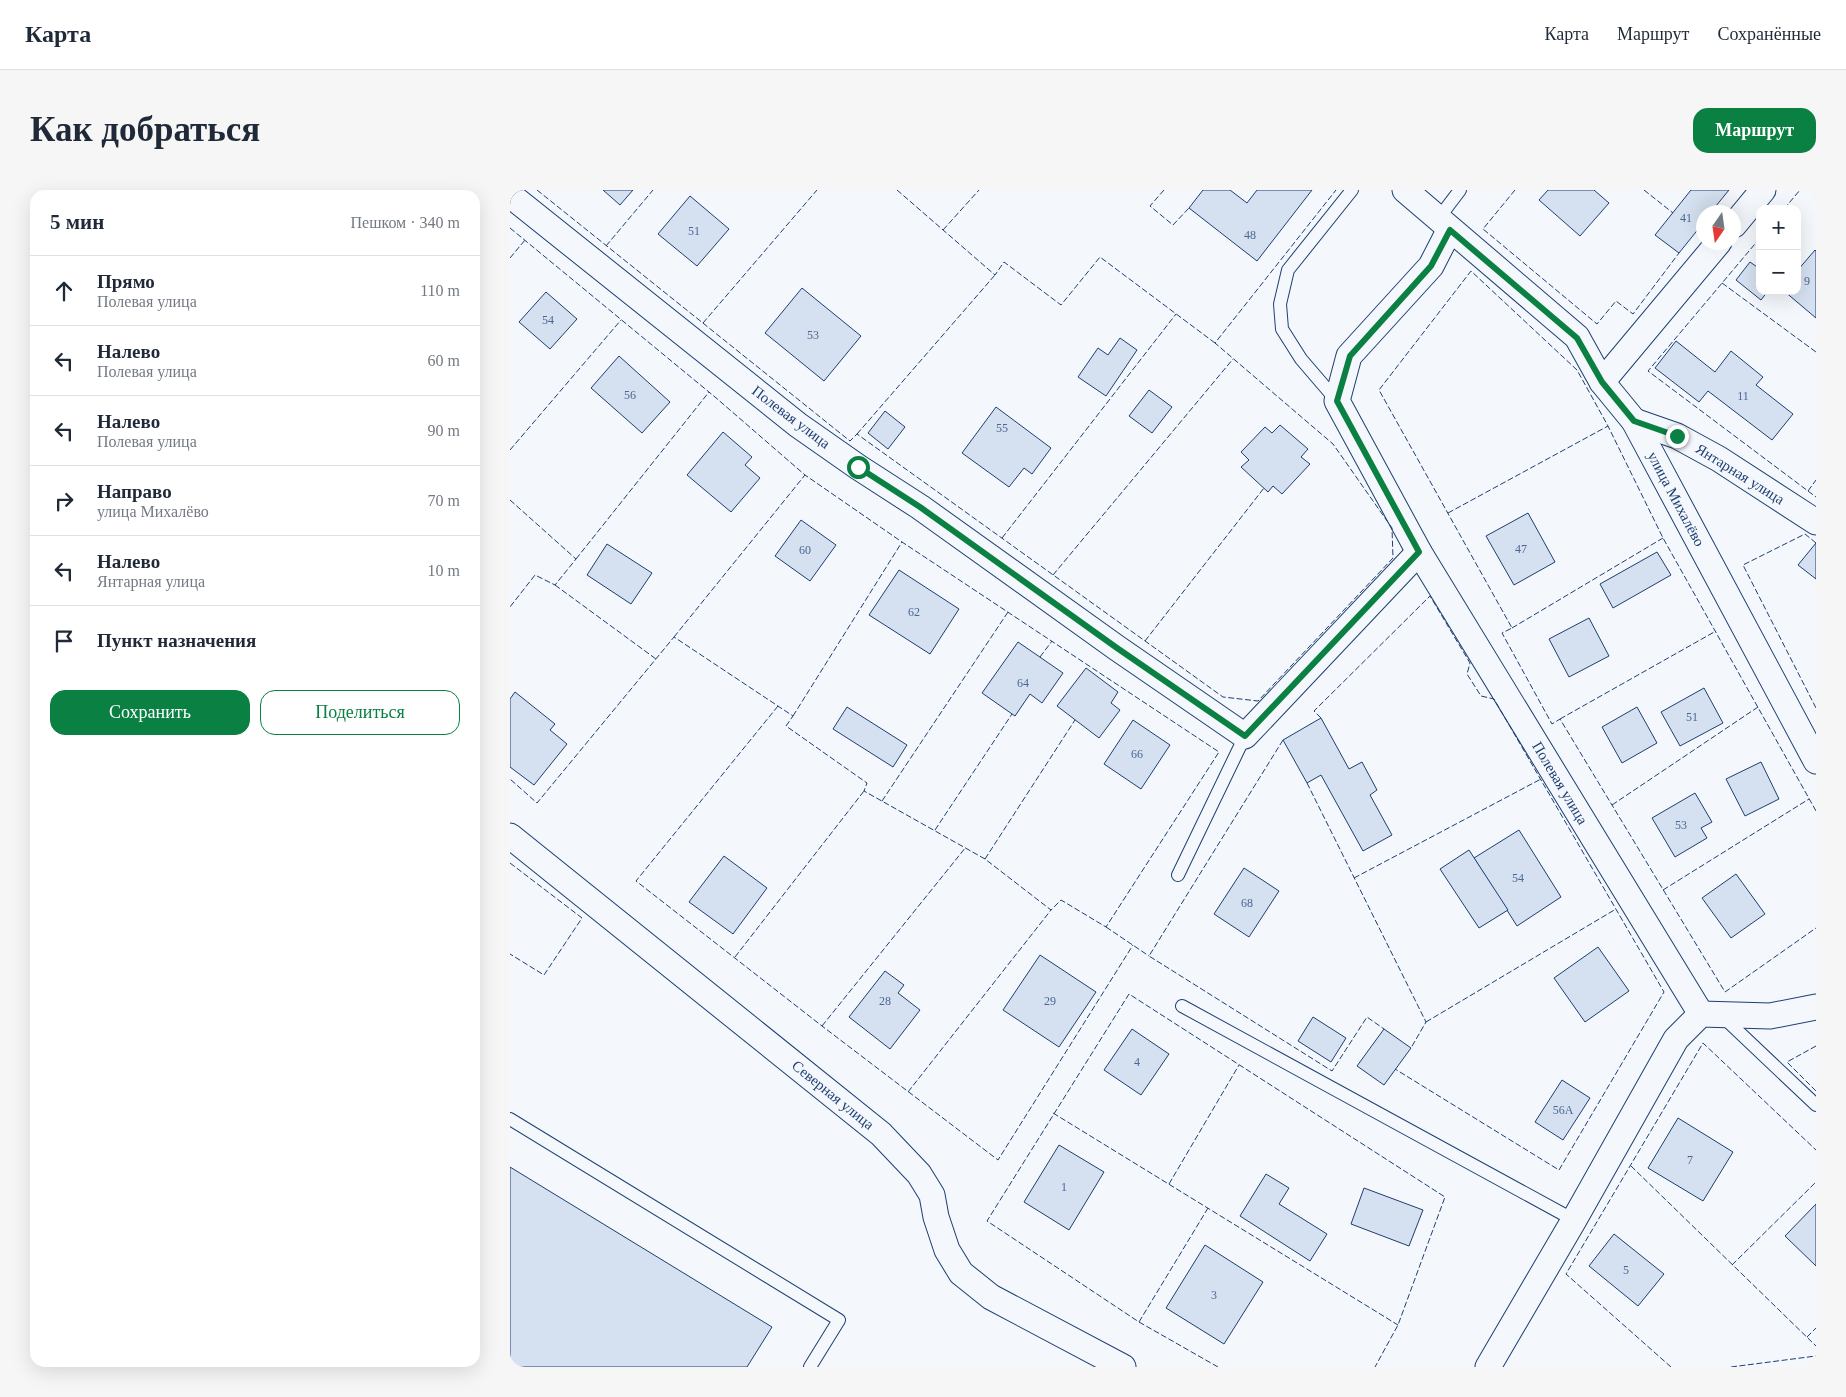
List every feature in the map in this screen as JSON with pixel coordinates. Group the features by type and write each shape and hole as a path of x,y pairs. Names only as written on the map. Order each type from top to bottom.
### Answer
{"street":[{"name":"улица Михалёво","path":"1405,190 1577,338 1602,382 1634,421 1816,761"},
{"path":"1741,217 1763,190"},
{"name":"Полевая улица","path":"510,195 798,424 858,467 920,507 1117,648 1245,736"},
{"path":"1337,401 1350,356 1431,266 1444,224"},
{"path":"1602,382 1712,250"},
{"name":"Полевая улица","path":"1337,401 1419,552 1711,1014"},
{"name":"Янтарная улица","path":"1634,421 1677,436 1719,459 1816,522"},
{"path":"1245,736 1419,552"},
{"name":"Северная улица","path":"510,836 881,1134 919,1174 932,1195 936,1217 948,1250 961,1272 991,1297 1122,1367"},
{"path":"1488,1367 1574,1220 1676,1039 1711,1014 1770,1016 1816,1007"}],"lane":[{"path":"1337,401 1301,359 1282,329 1280,304 1288,270 1352,190"},
{"path":"1444,224 1460,190"},
{"path":"1178,875 1245,736"},
{"path":"1182,1006 1574,1220"},
{"path":"1711,1014 1816,1106"},
{"path":"510,1119 839,1320 810,1367"}],"building":[{"path":"603,190 633,190 620,205"},
{"path":"1203,190 1230,190 1247,203 1257,190 1312,190 1257,261 1189,208"},
{"path":"1548,190 1594,190 1609,203 1580,236 1539,200"},
{"path":"1691,190 1729,190 1717,205 1696,205 1696,232 1679,253 1655,235"},
{"path":"690,196 729,229 697,266 658,234"},
{"path":"1815,250 1816,318 1789,295 1801,295 1801,266"},
{"path":"1750,262 1756,266 1756,295 1765,295 1761,300 1736,280"},
{"path":"802,288 861,336 824,381 765,333"},
{"path":"546,292 577,319 550,349 519,322"},
{"path":"1120,338 1137,350 1106,396 1078,377 1098,348 1108,355"},
{"path":"1676,341 1715,372 1731,351 1763,377 1756,385 1793,414 1772,440 1708,391 1699,402 1655,368"},
{"path":"619,356 670,402 642,433 591,388"},
{"path":"1149,390 1172,407 1152,433 1129,416"},
{"path":"996,407 1051,448 1032,474 1024,468 1009,487 962,453"},
{"path":"885,411 905,427 888,449 868,433"},
{"path":"1280,425 1308,449 1301,457 1310,464 1282,494 1273,486 1268,492 1241,467 1249,460 1241,452 1265,427 1272,433"},
{"path":"723,432 752,457 745,465 760,478 731,512 687,475"},
{"path":"1528,513 1555,562 1514,585 1486,536"},
{"path":"801,520 836,545 810,581 775,556"},
{"path":"1816,543 1816,579 1798,565"},
{"path":"607,544 652,573 631,604 587,575"},
{"path":"1657,552 1671,575 1613,608 1600,584"},
{"path":"899,570 959,609 930,654 869,615"},
{"path":"1589,618 1609,656 1569,677 1549,639"},
{"path":"1018,642 1063,673 1042,703 1030,694 1015,716 982,693"},
{"path":"1086,668 1118,692 1111,703 1120,710 1099,738 1057,706"},
{"path":"1704,688 1723,723 1680,746 1661,712"},
{"path":"515,692 555,724 550,730 567,744 534,785 510,767 510,699"},
{"path":"847,707 907,745 893,767 833,729"},
{"path":"1637,707 1657,743 1622,763 1602,727"},
{"path":"1321,718 1349,769 1362,762 1377,790 1370,795 1392,835 1363,851 1321,775 1307,783 1283,740"},
{"path":"1133,720 1170,745 1141,789 1104,764"},
{"path":"1761,762 1779,799 1745,816 1726,779"},
{"path":"1695,793 1712,822 1701,828 1707,838 1675,857 1652,818"},
{"path":"1519,830 1561,897 1517,926 1474,858"},
{"path":"1469,850 1508,910 1479,928 1440,869"},
{"path":"724,856 767,888 733,934 689,902"},
{"path":"1244,868 1279,891 1249,937 1214,914"},
{"path":"1736,874 1765,914 1731,938 1702,898"},
{"path":"1598,947 1629,991 1585,1022 1554,978"},
{"path":"1040,955 1096,992 1059,1047 1003,1010"},
{"path":"885,971 904,985 898,993 920,1010 890,1049 849,1017"},
{"path":"1313,1017 1346,1038 1331,1062 1298,1041"},
{"path":"1132,1029 1169,1054 1141,1095 1104,1070"},
{"path":"1384,1029 1411,1048 1384,1085 1357,1066"},
{"path":"1562,1080 1590,1098 1563,1140 1535,1122"},
{"path":"1678,1118 1733,1152 1703,1201 1648,1168"},
{"path":"1059,1145 1104,1172 1069,1230 1024,1202"},
{"path":"510,1167 772,1327 747,1367 510,1367"},
{"path":"1266,1174 1289,1188 1279,1204 1327,1234 1310,1261 1240,1216"},
{"path":"1364,1188 1423,1210 1409,1246 1351,1224"},
{"path":"1816,1204 1816,1266 1785,1236"},
{"path":"1614,1234 1664,1274 1638,1306 1589,1266"},
{"path":"1205,1245 1263,1282 1224,1344 1166,1308"}],"fence":[{"path":"537,190 850,441 857,434 1223,697 1258,701 1393,558 1392,528 1333,444 1215,343 1336,190"},
{"path":"606,246 653,190"},
{"path":"703,323 817,190"},
{"path":"897,190 995,275 1004,262 1061,305 1100,257 1215,343"},
{"path":"943,230 979,190"},
{"path":"1164,190 1150,206 1173,225 1189,208"},
{"path":"1515,190 1483,229 1597,324 1616,301 1633,314 1679,253"},
{"path":"1644,190 1673,213"},
{"path":"1787,205 1800,190"},
{"path":"510,228 715,397 805,475 902,542 1219,752 1106,927 1061,900 1051,910 985,859 864,791 867,783 786,726 793,716 674,637 537,803 510,779"},
{"path":"510,258 525,240"},
{"path":"1756,243 1648,371 1816,497"},
{"path":"1816,811 1663,538 1608,426 1577,370 1471,271 1379,390 1512,628 1502,633 1552,724 1560,719 1725,992 1816,928"},
{"path":"857,434 995,275"},
{"path":"1722,283 1816,352"},
{"path":"1002,538 1176,314"},
{"path":"510,450 621,320"},
{"path":"1053,575 1233,359"},
{"path":"576,559 709,392"},
{"path":"1448,513 1608,426"},
{"path":"674,637 805,475"},
{"path":"1808,491 1816,480"},
{"path":"1145,641 1264,488"},
{"path":"510,500 576,559 555,585 535,575 510,607"},
{"path":"1816,543 1805,534 1743,565 1816,708"},
{"path":"1512,628 1663,538"},
{"path":"793,716 902,542"},
{"path":"555,585 656,659"},
{"path":"1321,718 1314,711 1430,596 1470,663 1467,674 1481,696 1494,699 1664,992 1559,1170 1395,1069"},
{"path":"882,801 1008,612"},
{"path":"1560,719 1716,631"},
{"path":"1040,657 1052,641"},
{"path":"778,706 636,881 998,1160 1133,945"},
{"path":"1612,805 1758,707"},
{"path":"935,830 1012,714"},
{"path":"985,859 1075,720"},
{"path":"1283,740 1149,956 1332,1071 1367,1017 1384,1029"},
{"path":"1354,878 1541,779"},
{"path":"1307,783 1426,1022 1411,1048"},
{"path":"735,957 864,791"},
{"path":"1663,890 1809,799"},
{"path":"822,1026 966,847"},
{"path":"510,863 582,918 544,975 510,954"},
{"path":"1426,1022 1616,909"},
{"path":"908,1092 1051,910"},
{"path":"1106,927 1149,956"},
{"path":"1218,1367 1139,1322 987,1221 1129,994 1445,1197 1398,1325 1375,1367"},
{"path":"1671,1367 1566,1274 1703,1043 1816,1150"},
{"path":"1816,1046 1787,1062 1816,1091"},
{"path":"1169,1184 1239,1065"},
{"path":"1053,1113 1398,1325"},
{"path":"1631,1166 1816,1346"},
{"path":"1732,1265 1816,1182"},
{"path":"1139,1322 1208,1208"},
{"path":"1807,1337 1816,1328"},
{"path":"1731,1367 1816,1356"}],"route":[{"path":"858,467 920,507 1117,648 1245,736 1419,552 1337,401 1350,356 1431,266 1450,230 1577,338 1602,382 1634,421 1677,436"}]}
